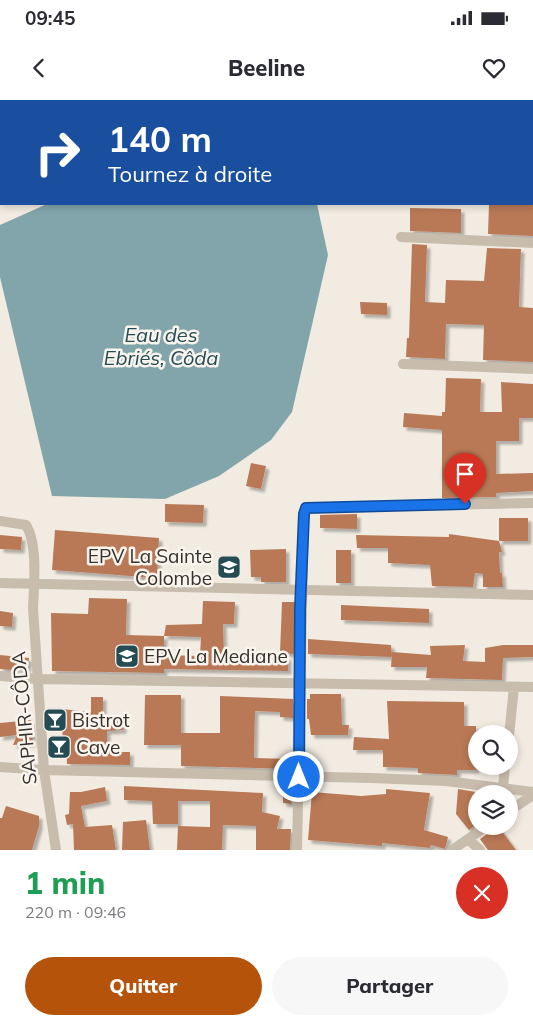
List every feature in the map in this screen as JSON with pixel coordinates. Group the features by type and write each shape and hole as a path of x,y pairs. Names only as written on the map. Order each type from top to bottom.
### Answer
{"street":[{"path":"402,237 533,243"},
{"path":"403,364 533,368"},
{"path":"297,850 301,591 304,514 306,508 533,503"},
{"name":"SAPHIR-CÔDA","path":"0,522 26,525 32,533 33,608 44,770 56,850"},
{"path":"0,583 533,595"},
{"path":"0,676 38,679 533,687"},
{"path":"510,725 514,687"},
{"path":"0,767 44,770 446,781 479,785"},
{"path":"518,790 533,793"},
{"path":"518,804 533,793"},
{"path":"452,850 474,835"},
{"path":"468,839 480,850"}],"water":[{"name":"Eau des Ebriés, Côda","path":"45,205 317,205 328,255 292,412 271,440 219,476 165,499 52,496 0,277 0,225"}],"building":[{"path":"489,205 533,205 533,236 488,234"},
{"path":"410,208 461,209 461,233 410,231"},
{"path":"412,244 427,245 425,302 445,303 446,280 484,281 487,248 521,249 519,307 533,308 533,362 483,360 484,325 446,324 445,359 406,357 407,338 409,338"},
{"path":"360,302 387,303 387,315 361,314"},
{"path":"446,378 481,379 480,412 502,412 501,382 533,384 533,418 519,418 519,441 496,441 496,474 533,473 533,491 496,493 496,497 442,498 442,430 403,427 404,413 442,416 442,412 445,412"},
{"path":"251,463 266,466 261,489 246,486"},
{"path":"165,504 204,505 203,523 165,522"},
{"path":"357,514 357,529 320,528 320,515"},
{"path":"499,518 528,518 528,541 499,541"},
{"path":"55,530 159,538 157,578 52,570"},
{"path":"449,534 499,541 502,552 499,552 503,587 483,587 483,574 475,573 473,587 432,586 430,565 388,563 388,548 357,548 356,535 449,537"},
{"path":"0,535 22,537 21,550 0,549"},
{"path":"286,549 286,582 261,582 261,577 251,577 250,550"},
{"path":"336,550 351,550 351,583 336,583"},
{"path":"89,598 127,599 126,635 164,636 166,625 202,624 203,601 235,602 234,624 223,624 224,656 288,657 288,671 164,669 164,673 52,671 51,613 88,614","holes":["164,636 201,637 200,656 164,655"]},
{"path":"282,602 295,602 294,654 280,653"},
{"path":"341,605 429,609 429,623 341,620"},
{"path":"0,611 13,613 12,627 0,626"},
{"path":"308,639 391,645 392,657 308,654"},
{"path":"465,645 463,661 485,662 485,648 503,645 533,645 533,657 503,658 502,680 426,678 427,667 391,667 392,652 431,655 430,646"},
{"path":"0,655 29,658 27,670 0,669"},
{"path":"310,694 341,694 342,725 349,725 348,735 311,735 309,719 307,719 307,699 310,699"},
{"path":"145,695 181,695 181,733 220,733 220,696 293,699 293,718 280,717 280,712 255,711 254,758 292,759 291,769 181,766 181,745 144,745"},
{"path":"91,697 103,697 103,718 123,718 123,730 107,731 107,752 130,752 130,765 67,764 66,740 63,740 61,709 91,712"},
{"path":"387,701 464,702 464,726 468,726 468,770 457,770 457,775 418,773 418,768 383,767 383,750 353,750 354,737 389,739"},
{"path":"31,720 33,743 13,745 17,735 0,737 0,723"},
{"path":"124,786 263,793 262,812 280,816 277,829 291,829 290,850 256,850 256,826 223,825 222,850 177,850 178,826 210,827 210,801 178,801 178,824 153,824 152,801 124,800"},
{"path":"105,787 107,801 81,806 85,827 112,825 116,850 74,850 73,824 67,825 65,815 69,814 70,792 81,792"},
{"path":"386,789 430,793 424,830 448,837 445,849 431,845 430,848 382,843 382,846 308,840 312,792 361,796 386,794"},
{"path":"458,789 468,791 468,829 456,814"},
{"path":"283,791 291,792 291,804 283,803"},
{"path":"6,806 39,816 39,826 32,850 0,850 0,818 2,818"},
{"path":"146,820 150,850 122,850 123,822"},
{"path":"486,835 505,835 516,850 488,850 480,839"}],"place":[{"name":"EPV La Sainte Colombe","path":"229,567"},
{"name":"EPV La Mediane","path":"127,656"},
{"name":"Bistrot","path":"55,720"},
{"name":"Cave","path":"59,747"}],"route":[{"path":"299,777 301,591 304,514 306,508 465,504"}]}
